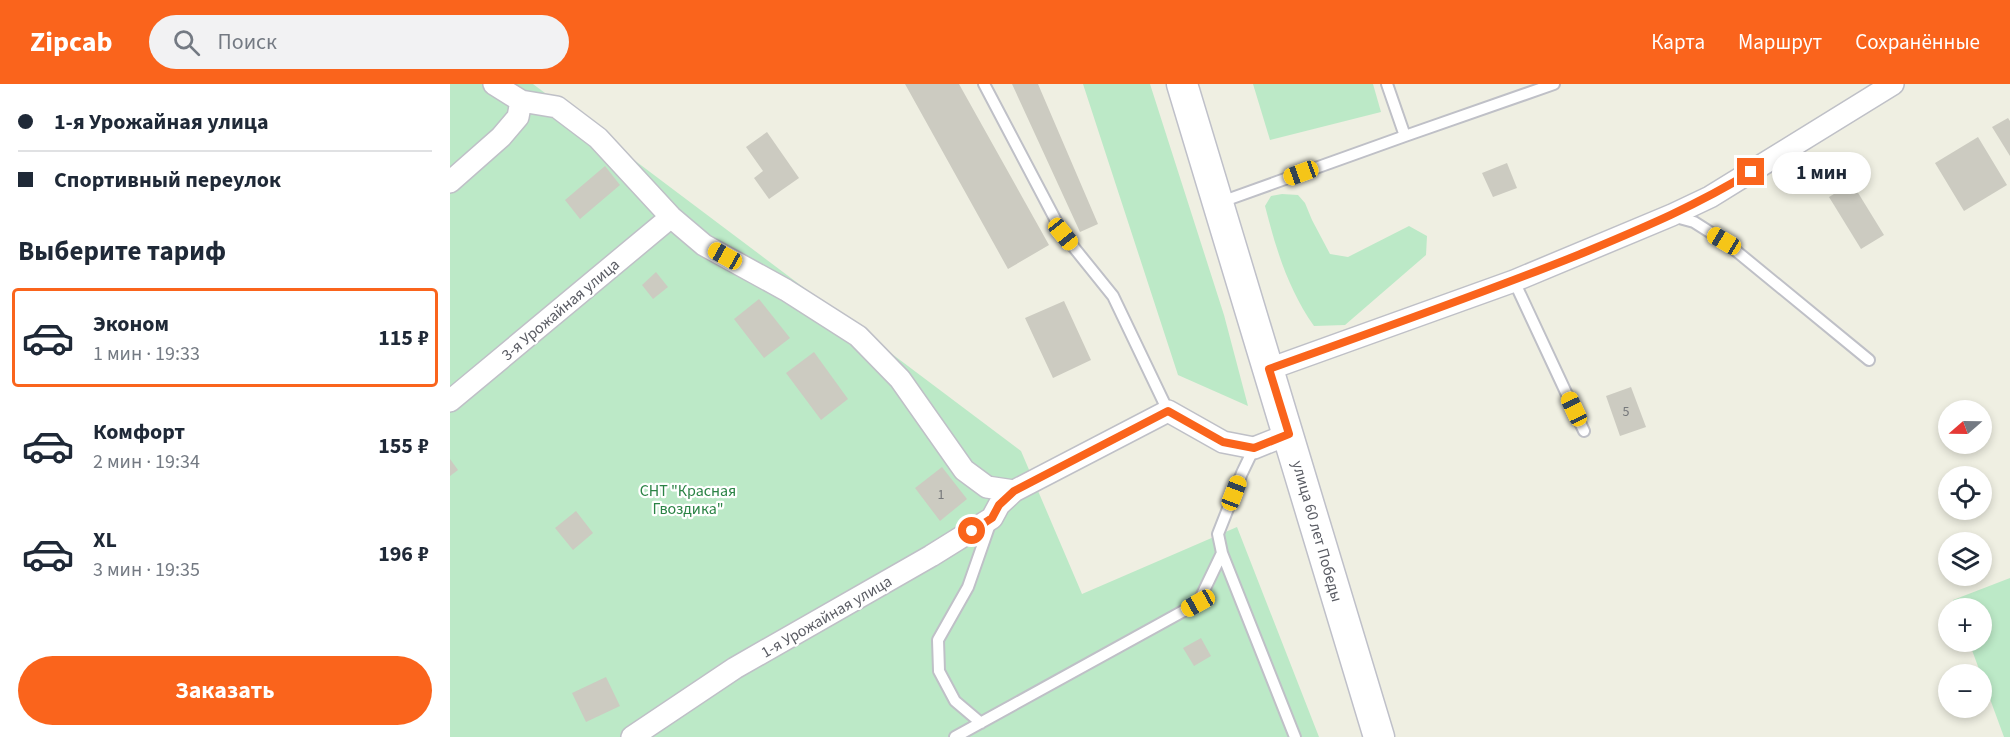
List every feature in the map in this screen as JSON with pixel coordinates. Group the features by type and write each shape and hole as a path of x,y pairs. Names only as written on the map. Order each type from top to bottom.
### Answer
{"street":[{"path":"494,84 521,101 557,107 598,138 670,217 704,245 786,290 858,336 900,379 964,470 987,487 1014,491 1168,411 1223,442 1254,448 1289,434"},
{"name":"улица 60 лет Победы","path":"1182,84 1289,434 1378,737"},
{"path":"1269,369 1514,281 1672,216 1710,196 1893,84"},
{"path":"450,182 501,137 518,117 521,101"},
{"name":"3-я Урожайная улица","path":"450,401 670,217"},
{"name":"1-я Урожайная улица","path":"632,737 735,668 931,556 992,518 999,505 1014,491"}],"lane":[{"path":"984,84 1063,234 1113,296 1168,411"},
{"path":"1388,84 1405,136"},
{"path":"1218,203 1554,84"},
{"path":"1672,216 1694,222 1724,241 1869,360"},
{"path":"1514,281 1584,430"},
{"path":"1254,448 1218,534 1222,553 1295,737"},
{"path":"981,723 954,701 939,671 938,640 968,587 992,518"},
{"path":"955,737 1198,603 1222,553"}],"green space":[{"name":"СНТ \"Красная Гвоздика\"","path":"450,84 533,84 1021,451 1082,594 1237,527 1319,737 450,737"},
{"path":"1083,84 1150,84 1224,315 1248,406 1178,375"},
{"path":"1253,84 1373,84 1381,112 1270,140"},
{"path":"1298,195 1305,203 1330,254 1348,257 1409,226 1427,236 1426,255 1345,325 1314,326 1297,298 1284,268 1265,206 1271,196"},
{"path":"2010,578 2010,737 2004,737 1992,704 1992,664 1977,664 1973,652 1992,652 1992,598 1958,598"}],"building":[{"path":"905,84 959,84 1049,245 1008,269"},
{"path":"1012,84 1038,84 1098,224 1080,232"},
{"path":"2008,118 2010,121 2010,156 1992,127"},
{"path":"767,132 799,178 769,199 754,178 763,171 746,147"},
{"path":"1978,137 2007,185 1964,211 1935,163"},
{"path":"1507,163 1517,188 1493,197 1482,173"},
{"path":"605,166 620,185 580,219 565,200"},
{"path":"1852,183 1884,235 1861,249 1829,197"},
{"path":"656,272 668,287 653,299 642,285"},
{"path":"759,299 790,338 764,358 734,319"},
{"path":"1064,301 1091,360 1053,378 1025,318"},
{"path":"814,352 848,399 821,420 786,373"},
{"path":"1631,387 1646,427 1620,436 1606,396"},
{"path":"450,459 458,470 450,476"},
{"path":"942,467 967,499 940,521 915,488"},
{"path":"576,511 593,533 573,550 555,528"},
{"path":"1201,638 1211,656 1194,666 1183,648"},
{"path":"606,677 620,706 586,722 572,693"}],"route":[{"path":"972,531 992,518 999,505 1014,491 1168,411 1223,442 1254,448 1289,434 1269,369 1514,281 1672,216 1751,172"}]}
